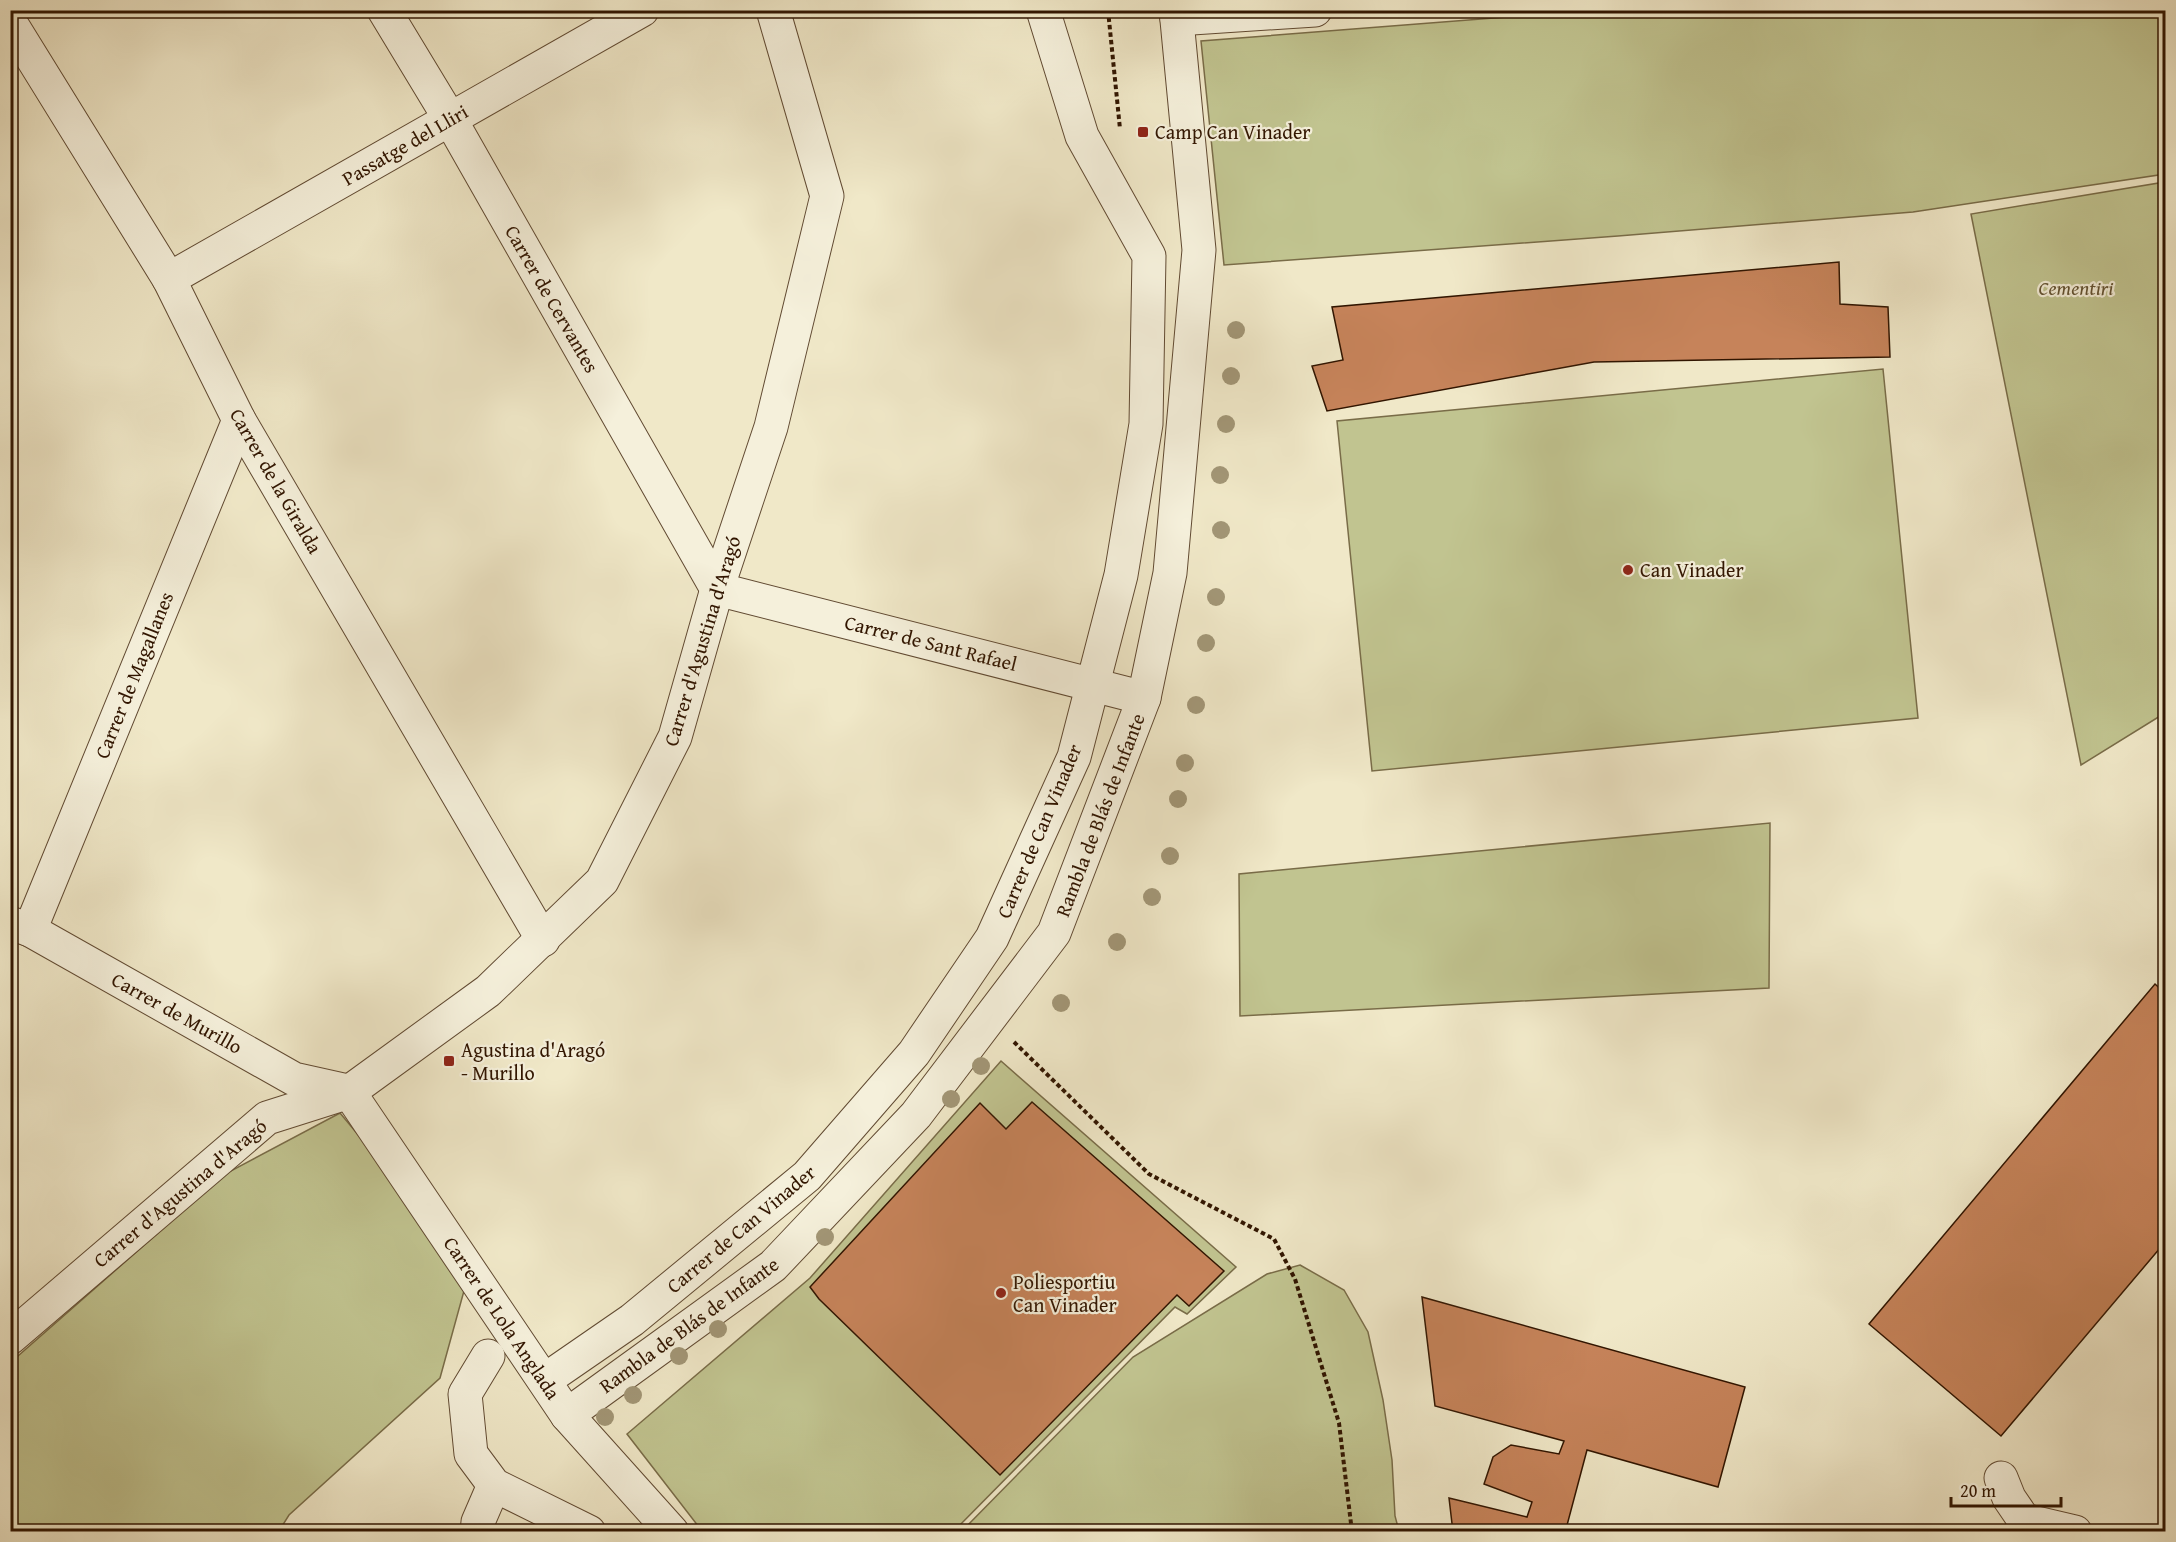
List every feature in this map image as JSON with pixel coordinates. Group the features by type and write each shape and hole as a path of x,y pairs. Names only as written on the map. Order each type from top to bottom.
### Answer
{"street":[{"name":"Carrer de Cervantes","path":"384,10 450,119 717,589"},
{"name":"Passatge del Lliri","path":"169,279 642,10"},
{"name":"Carrer d'Agustina d'Aragó","path":"10,1338 267,1118 349,1092 488,991 602,881 675,737 717,589 771,427 827,196 773,10"},
{"name":"Carrer de Can Vinader","path":"545,1380 632,1320 807,1176 914,1053 992,938 1074,757 1121,575 1146,424 1149,256 1082,136 1044,10"},
{"path":"1176,15 1315,10"},
{"name":"Rambla de Blás de Infante","path":"567,1415 773,1266 916,1115 1054,933 1144,698 1170,573 1199,250 1176,15"},
{"name":"Carrer de la Giralda","path":"10,22 169,279 239,420 543,940"},
{"name":"Carrer de Magallanes","path":"20,926 239,420"},
{"name":"Carrer de Sant Rafael","path":"717,589 1144,698"},
{"name":"Carrer de Murillo","path":"20,926 294,1079 349,1092"},
{"name":"Carrer de Lola Anglada","path":"349,1092 567,1415 672,1532"},
{"path":"488,1356 465,1394 471,1454 494,1485 589,1532"},
{"path":"2001,1478 2009,1498 2024,1520 2074,1532"},
{"path":"477,1532 478,1522 494,1485"}],"path":[{"path":"1013,1041 1149,1174 1274,1239 1295,1279 1339,1423 1352,1532"}],"green space":[{"path":"1596,10 2165,11 2165,174 1913,212 1224,265 1201,41"},
{"name":"Cementiri","path":"2165,182 2165,713 2081,765 1971,214"},
{"name":"Can Vinader","path":"1883,369 1918,718 1372,771 1337,421"},
{"path":"1770,823 1769,988 1240,1016 1239,874"},
{"name":"Poliesportiu Can Vinader","path":"1001,1061 1236,1267 1187,1314 1175,1307 954,1531 702,1531 627,1434 810,1278"},
{"path":"340,1113 470,1269 440,1378 289,1515 279,1531 11,1531 10,1363 225,1174"},
{"path":"1300,1265 1344,1290 1368,1332 1383,1400 1392,1460 1395,1516 1399,1531 962,1531 1133,1357 1267,1274"}],"building":[{"path":"1839,262 1840,304 1888,307 1890,357 1594,362 1327,411 1312,366 1343,360 1332,307"},
{"path":"2155,984 2166,994 2166,1241 2001,1436 1869,1324"},
{"path":"1032,1102 1224,1271 1189,1306 1177,1295 1000,1475 819,1299 810,1287 980,1103 1006,1129"},
{"path":"1422,1297 1745,1387 1718,1487 1587,1450 1566,1529 1576,1532 1453,1532 1449,1498 1527,1517 1532,1502 1484,1484 1493,1457 1511,1445 1559,1454 1564,1441 1435,1406"}],"place":[{"name":"Camp Can Vinader","path":"1143,132"},
{"name":"Can Vinader","path":"1628,570"},
{"name":"Agustina d'Aragó - Murillo","path":"449,1061"},
{"name":"Poliesportiu Can Vinader","path":"1001,1293"}]}
